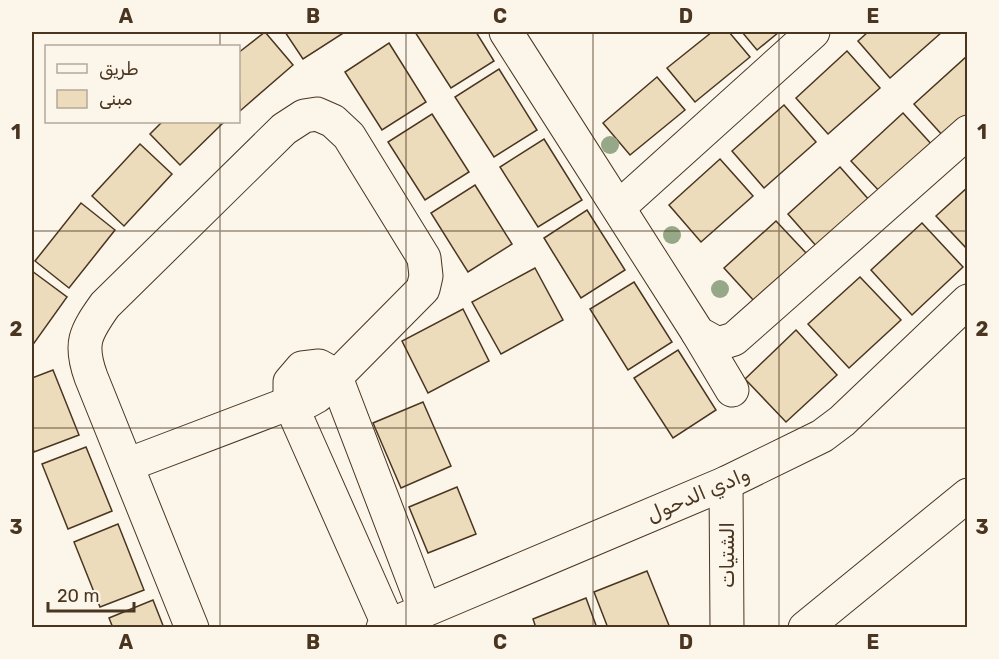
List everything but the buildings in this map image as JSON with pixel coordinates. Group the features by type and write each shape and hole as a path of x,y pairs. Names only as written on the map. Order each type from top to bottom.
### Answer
{"street":[{"path":"506,32 619,207 732,390"},
{"path":"619,207 813,32"},
{"path":"192,627 84,357 84,342 90,327 105,305 267,143 304,117 317,114 333,121 349,136 424,258 426,276 423,289 335,375"},
{"path":"698,333 718,344 734,339 968,132"},
{"name":"وادي الدحول","path":"386,626 424,608 726,483 822,436 842,421 968,301"},
{"path":"386,626 290,403 290,381 302,368 319,366 335,375 424,608"},
{"path":"127,465 290,403"},
{"name":"الشتيات","path":"726,483 727,627"},
{"path":"806,627 968,495"}]}
